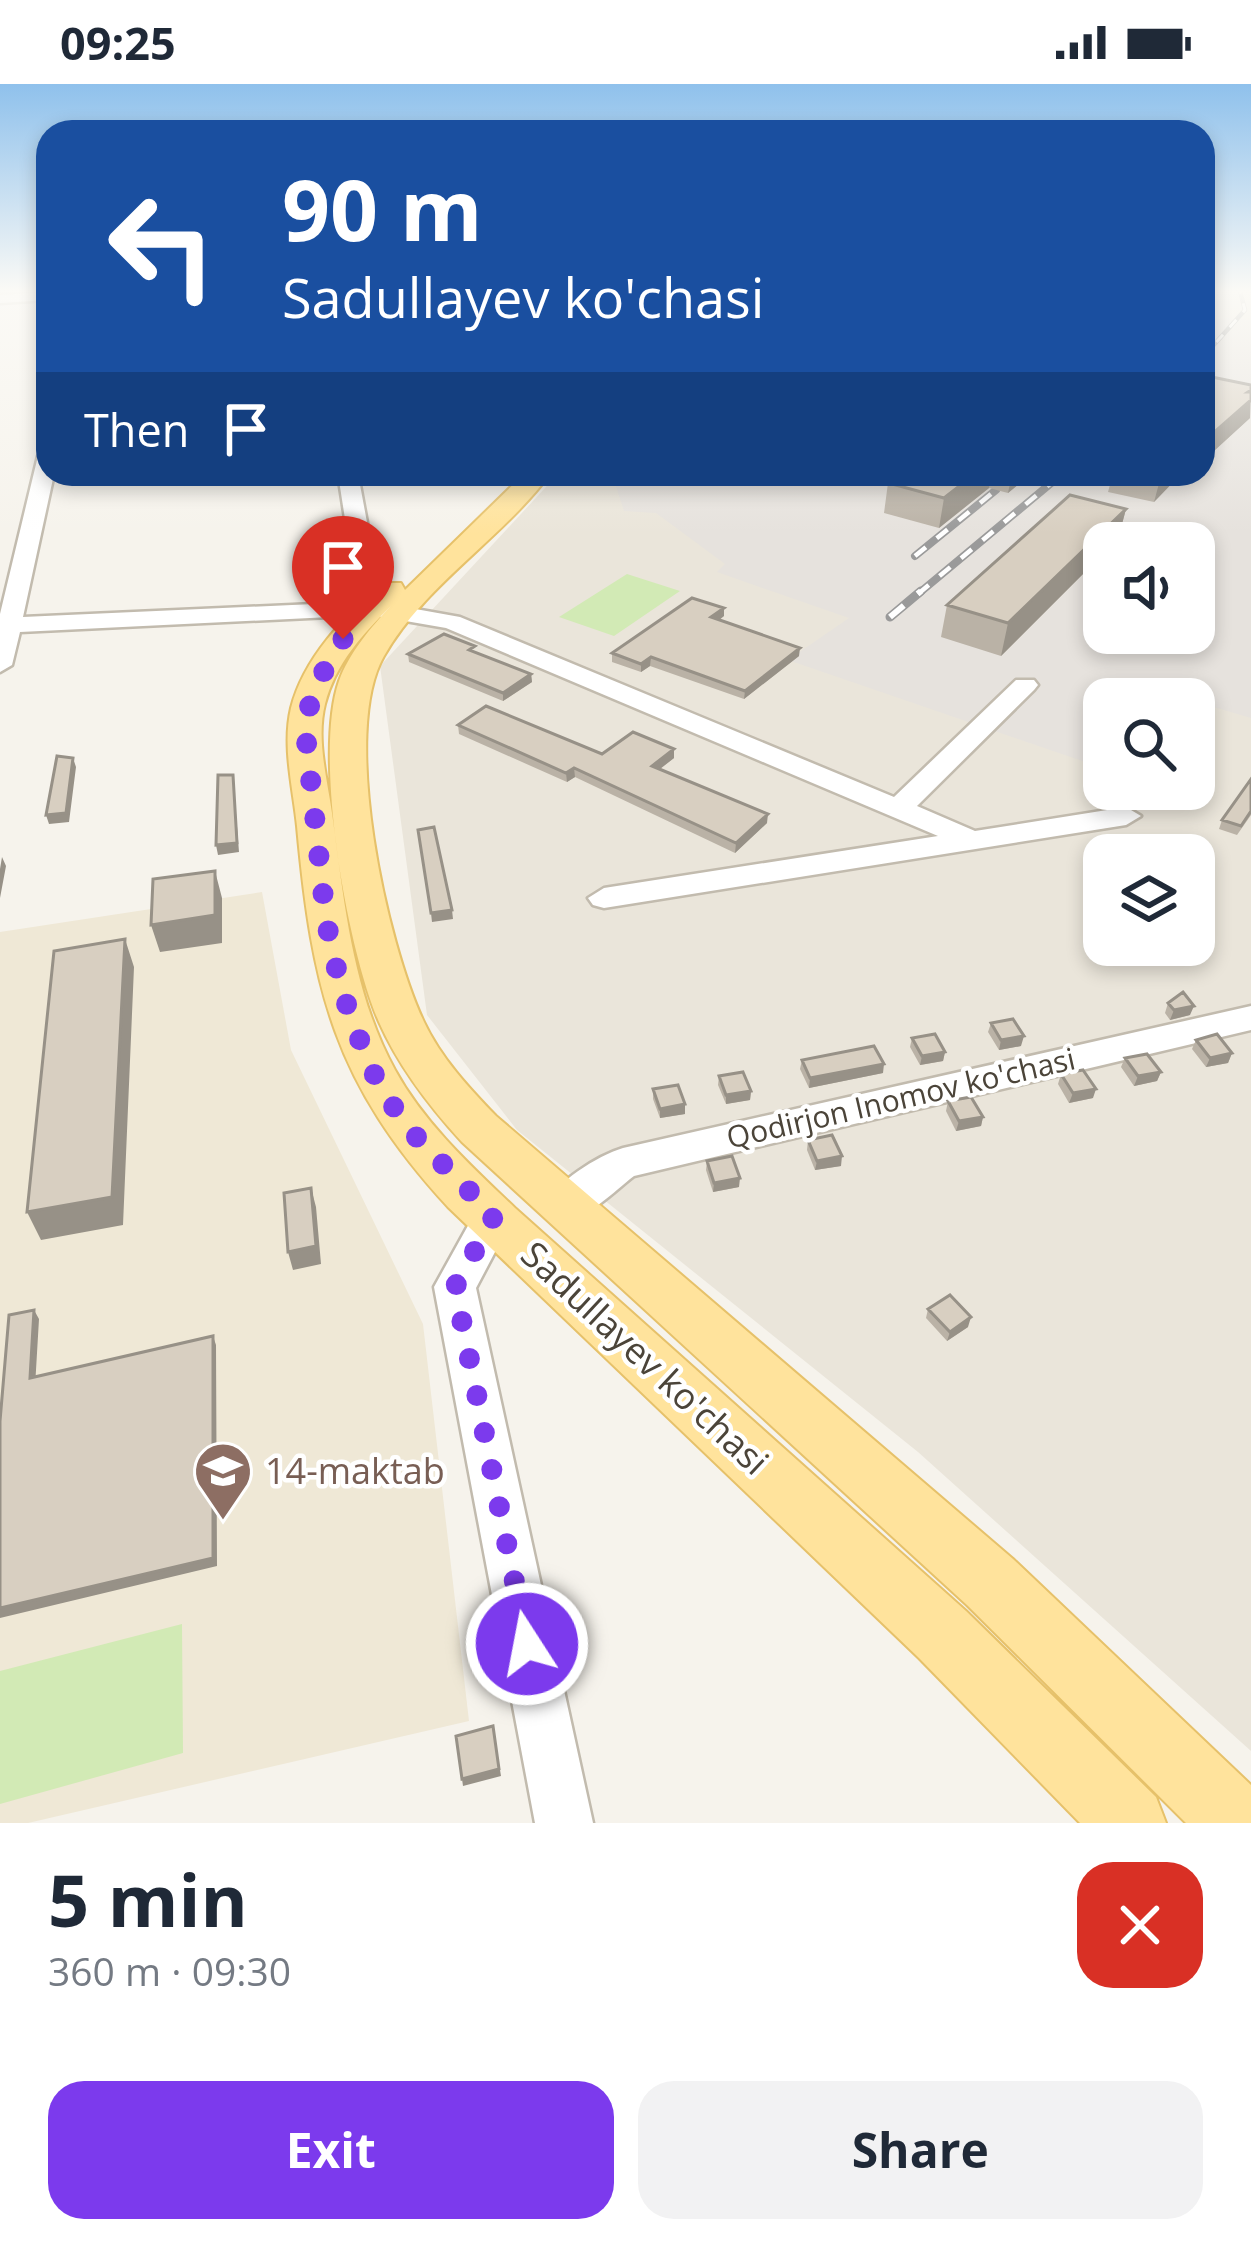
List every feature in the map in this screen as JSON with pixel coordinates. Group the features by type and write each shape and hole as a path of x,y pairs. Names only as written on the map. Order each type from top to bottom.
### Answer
{"main road":[{"path":"496,486 387,610 347,718 369,909 384,978 417,1053 442,1091 564,1206 990,1582 1238,1823"},
{"name":"Sadullayev ko'chasi","path":"525,486 331,655 307,709 306,748 326,921 352,1026 390,1102 418,1139 494,1216 945,1637 1130,1823"}],"street":[{"path":"41,486 4,645 387,610 452,622 971,840"},
{"path":"351,486 387,610"},
{"path":"898,809 1025,685"},
{"path":"604,898 1126,816"},
{"name":"Qodirjon Inomov ko'chasi","path":"564,1206 622,1162 1251,1018"},
{"path":"494,1216 455,1287 564,1823"}],"shaded area":[{"path":"1215,372 1251,372 1251,1751 918,1452 517,1130 427,1015 380,666 547,486 1215,486"},
{"path":"1215,372 1251,372 1251,718 1215,707 1215,678 1083,678 1083,761 788,660 849,618 717,572 725,564 656,513 624,511 616,486 1215,486"},
{"name":"14-maktab","path":"262,892 291,1050 423,1324 469,1721 28,1823 0,1823 0,932"}],"green space":[{"path":"627,574 680,591 614,636 559,617"},
{"path":"182,1624 183,1753 0,1804 0,1671"}],"building":[{"path":"1215,378 1251,385 1251,400 1215,432"},
{"path":"899,486 960,486 944,498"},
{"path":"1070,495 1126,509 1113,522 1083,522 1083,551 1008,623 947,605"},
{"path":"692,598 724,608 711,617 800,648 745,691 651,657 641,664 612,653"},
{"path":"444,634 475,646 469,650 531,674 503,693 408,654"},
{"path":"486,706 602,754 633,732 674,749 652,766 768,814 736,843 574,768 566,773 458,725"},
{"path":"57,756 73,758 66,813 46,815"},
{"path":"218,775 233,775 237,843 216,845"},
{"path":"1251,779 1251,811 1241,826 1222,820"},
{"path":"434,827 452,910 431,913 418,830"},
{"path":"215,871 215,915 151,925 153,879"},
{"path":"125,939 112,1197 27,1212 54,951"},
{"path":"1183,992 1194,1006 1174,1010 1168,1003"},
{"path":"1013,1019 1024,1036 1001,1040 991,1023"},
{"path":"935,1034 945,1052 922,1056 912,1038"},
{"path":"1217,1034 1232,1053 1210,1058 1196,1040"},
{"path":"874,1046 884,1064 810,1078 802,1060"},
{"path":"1147,1054 1161,1072 1138,1076 1125,1058"},
{"path":"1083,1070 1096,1089 1073,1093 1061,1074"},
{"path":"743,1072 751,1091 726,1095 719,1076"},
{"path":"678,1085 685,1104 660,1109 653,1089"},
{"path":"971,1097 983,1117 959,1121 948,1101"},
{"path":"832,1135 842,1156 817,1161 808,1140"},
{"path":"732,1156 740,1178 714,1183 707,1161"},
{"path":"311,1188 316,1246 288,1252 284,1193"},
{"path":"950,1295 971,1317 950,1332 928,1309"},
{"path":"34,1310 30,1378 213,1336 213,1558 0,1608 0,1421 9,1315"},
{"path":"493,1726 499,1769 462,1779 456,1736"}],"railway":[{"path":"918,594 1048,486"},
{"path":"915,556 996,490"},
{"path":"890,617 921,591"}],"place":[{"name":"14-maktab","path":"223,1522"}],"route":[{"path":"343,639 321,671 305,728 326,921 352,1026 390,1102 418,1139 494,1216 455,1287 527,1644"}]}
